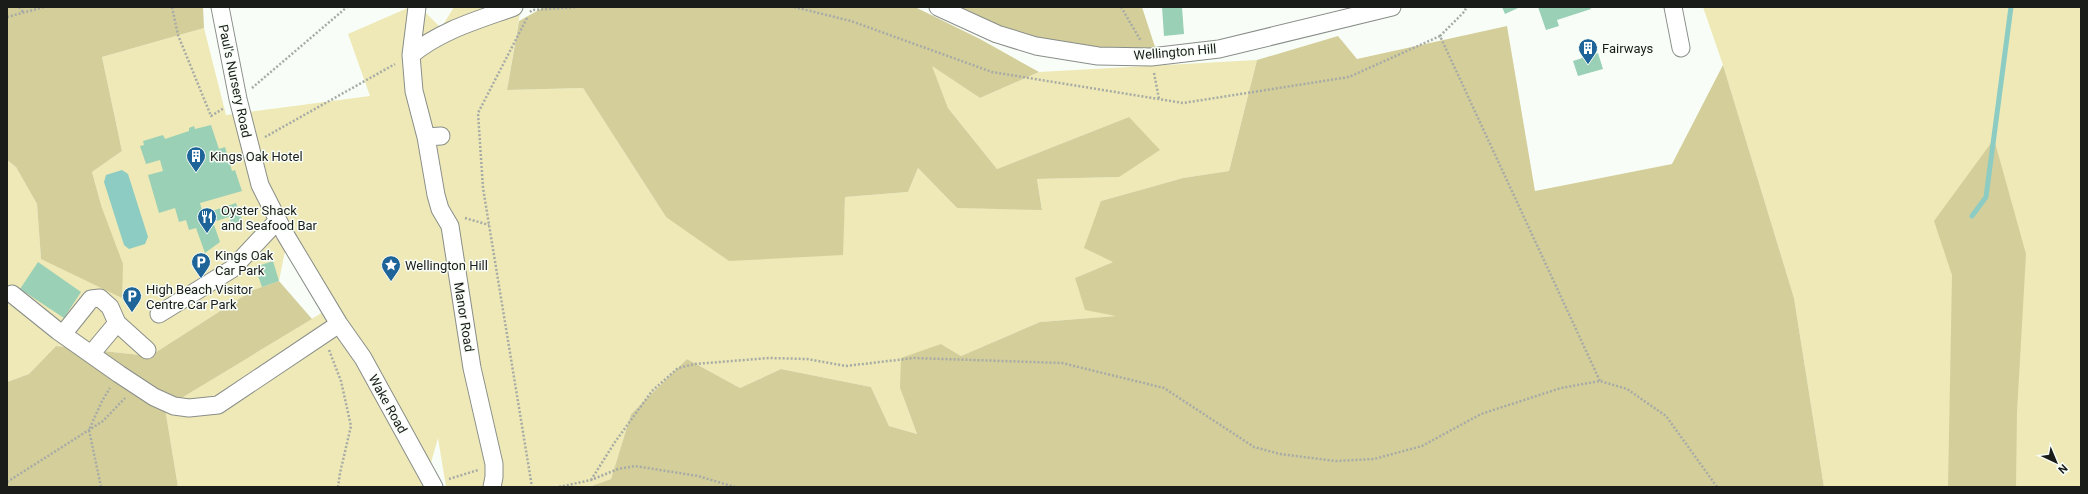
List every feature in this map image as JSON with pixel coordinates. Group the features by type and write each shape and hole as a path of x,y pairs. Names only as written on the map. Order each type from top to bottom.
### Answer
{"street":[{"name":"Paul's Nursery Road","path":"220,7 238,100 260,185 278,220 339,324"},
{"name":"Manor Road","path":"417,7 411,55 414,91 433,136 436,195 440,209 450,226 472,368 494,464 492,487"},
{"path":"411,55 431,40 453,28 514,7"},
{"name":"Wellington Hill","path":"938,7 997,34 1036,46 1098,56 1151,57 1219,49 1392,7"},
{"path":"1673,7 1681,48"},
{"path":"159,314 232,269 278,220"},
{"path":"12,294 63,334 154,397 174,406 189,408 218,405 339,324"},
{"path":"63,334 91,299 100,298 110,307 117,322 147,350"},
{"path":"92,353 117,322"},
{"name":"Wake Road","path":"339,324 363,358 433,486"}],"path":[{"path":"19,7 22,12"},
{"path":"7,17 44,7"},
{"path":"172,7 178,35 211,116 238,100 347,7"},
{"path":"532,487 482,188 478,113 532,10 578,7"},
{"path":"794,7 851,21 992,72 1183,103 1349,77 1440,36 1465,11 1466,7"},
{"path":"1440,36 1600,381"},
{"path":"250,146 411,55"},
{"path":"461,216 489,225"},
{"path":"312,342 328,349 341,381 350,426 338,487"},
{"path":"591,480 615,442 652,391 678,368 694,364 769,358 807,359 846,366 914,358 1062,363 1164,388 1254,446 1280,454 1336,461 1374,459 1422,446 1482,414 1561,388 1600,381 1627,389 1666,416 1717,487"},
{"path":"101,487 89,430 102,401 119,374"},
{"path":"7,482 103,421 137,386"},
{"path":"433,486 494,464"},
{"path":"559,487 591,480 618,469 635,466 698,476 736,487"}],"shaded area":[{"path":"7,7 203,7 204,28 102,57 122,151 92,172 102,208 123,264 122,298 41,259 37,204 16,167 7,160"},
{"path":"410,7 420,7 441,28 454,7 521,7 507,90 583,88 666,217 842,255 845,197 908,192 918,168 957,208 1042,209 1037,179 1119,177 1129,117 997,169 948,108 931,65 980,98 1039,72 1257,60 1229,171 1183,178 1101,201 1113,262 1075,278 1117,316 1040,322 961,356 941,344 900,388 917,434 889,426 871,387 781,369 740,388 687,359 631,414 611,479 589,487 446,487 438,438 424,487 178,487 165,408 328,309 285,251 279,281 253,290 150,356 56,346 29,374 7,382 7,160 16,167 37,204 41,259 102,208 92,172 122,151 102,57 204,28 226,115 370,96 348,34"},
{"path":"544,7 915,7 980,39 1039,72 980,98 932,66 948,108 997,169 1129,117 1160,150 1119,177 1037,179 1042,210 957,208 918,168 908,192 845,197 843,255 729,261 666,217 583,88 507,90 519,21"},
{"path":"951,7 1142,7 1156,50 1083,49 1034,42"},
{"path":"1703,7 2081,7 2081,487 1824,487 1794,298 1723,65"},
{"path":"1507,26 1535,191 1672,164 1723,65 1794,298 1824,487 589,487 611,479 631,414 687,359 740,388 781,369 871,387 889,426 917,434 900,388 901,358 941,344 961,356 1040,322 1116,316 1085,310 1075,278 1113,262 1084,248 1101,201 1183,178 1229,171 1257,60 1338,36 1357,59"},
{"path":"1994,139 2026,254 2017,412 2016,487 1948,487 1952,275 1934,221"},
{"path":"279,281 312,319 165,408 178,487 7,487 7,382 29,374 56,346 150,356 253,290"}],"water":[{"path":"122,170 128,174 148,237 145,244 129,249 124,245 104,182 106,175"}],"building":[{"path":"1162,7 1182,7 1184,34 1164,36"},
{"path":"1502,7 1518,7 1518,8 1505,14"},
{"path":"1538,7 1590,7 1591,9 1557,20 1559,26 1546,30"},
{"name":"Fairways","path":"1598,53 1603,69 1578,76 1573,61"},
{"name":"Kings Oak Hotel","path":"211,125 219,149 225,147 232,171 235,170 242,191 200,203 203,214 236,203 243,222 232,226 229,217 213,222 220,242 205,253 196,228 189,230 186,220 179,222 175,208 159,213 148,175 163,171 160,160 146,164 140,146 144,145 143,141 163,135 165,139 189,131 189,128 194,126 195,129"},
{"path":"273,261 279,281 262,287 255,267"},
{"path":"38,262 81,292 64,318 20,289"}],"waterway":[{"path":"1972,216 1986,197 2011,7"}],"place":[{"name":"Fairways","path":"1588,65"},
{"name":"Kings Oak Hotel","path":"196,173"},
{"name":"Oyster Shack and Seafood Bar","path":"207,234"},
{"name":"Kings Oak Car Park","path":"201,279"},
{"name":"Wellington Hill","path":"391,282"},
{"name":"High Beach Visitor Centre Car Park","path":"132,313"}]}
